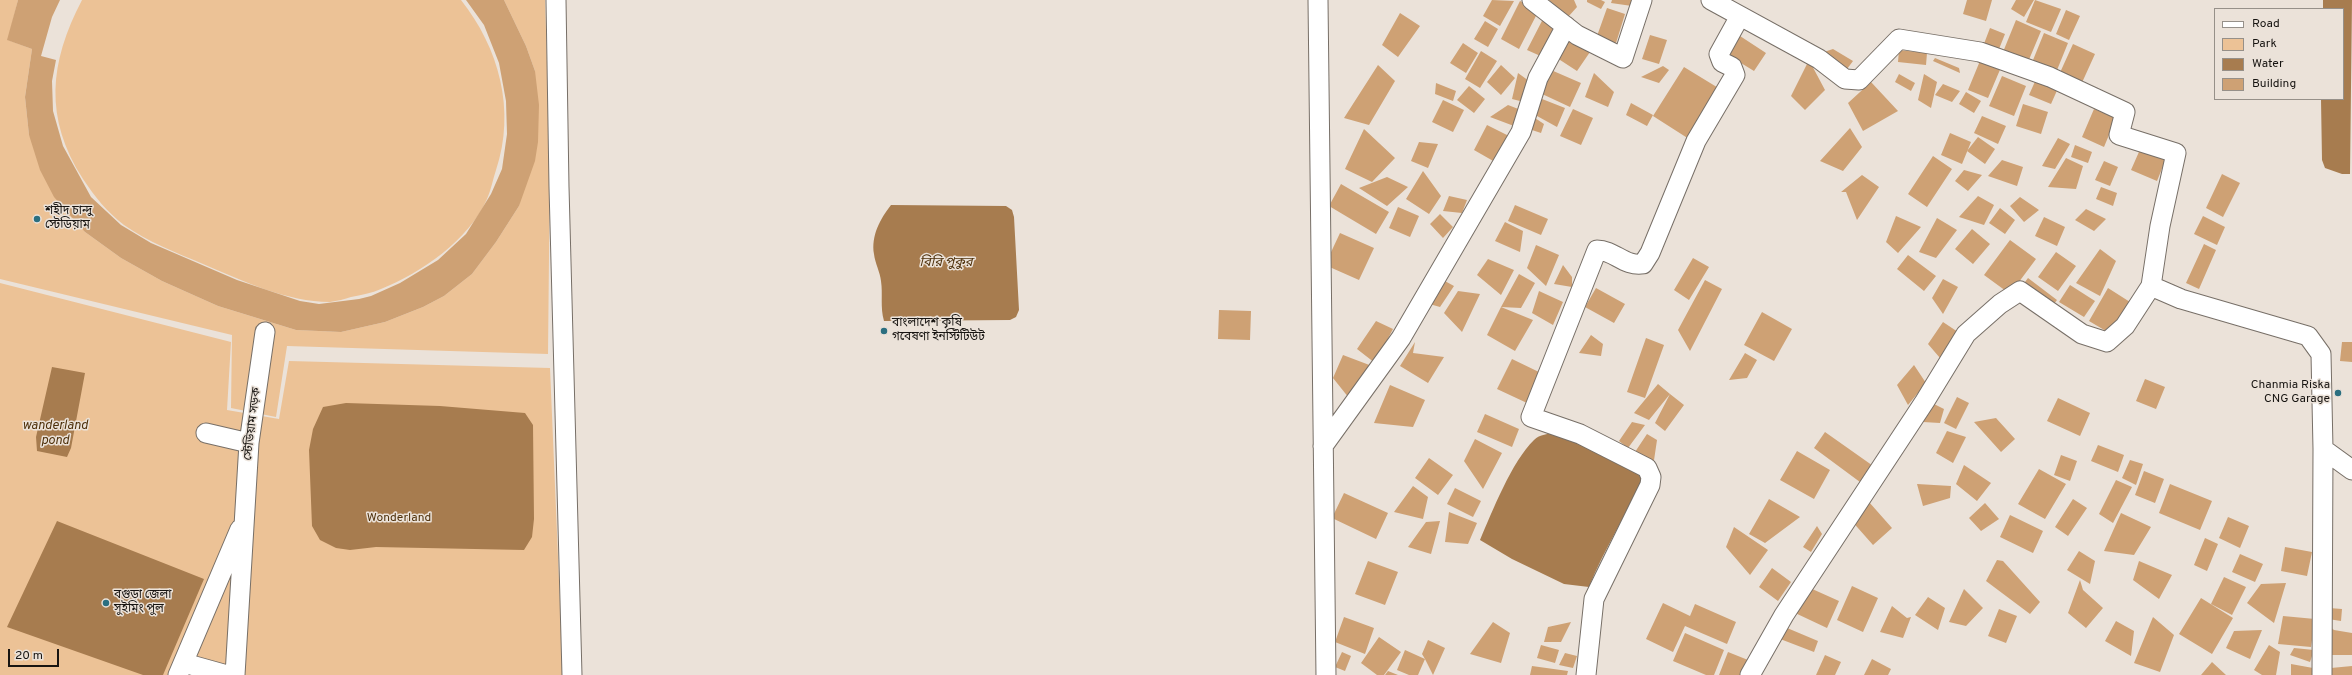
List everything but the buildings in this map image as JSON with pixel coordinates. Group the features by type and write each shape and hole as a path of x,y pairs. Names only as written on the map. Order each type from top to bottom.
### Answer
{"street":[{"path":"556,0 559,187 572,675"},
{"path":"1318,0 1326,675"},
{"path":"1532,0 1577,35 1623,58 1642,0"},
{"path":"1710,0 1820,59 1845,79 1859,80 1899,39 1980,52 2050,77 2125,112 2119,135 2176,153 2160,226 2151,286 2125,326 2107,342 2082,334 2020,291 2000,304 1966,334 1925,401 1784,615 1750,675"},
{"path":"1586,675 1594,599 1650,485 1651,477 1647,468 1580,434 1531,417 1597,250 1606,250 1633,266 1643,264 1650,253 1696,141 1735,75 1732,67 1722,62 1719,54 1740,16"},
{"path":"1323,446 1401,338 1521,132 1538,78 1566,26"},
{"path":"2151,286 2181,299 2308,336 2321,354 2323,449 2322,675"},
{"name":"স্টেডিয়াম সড়ক","path":"235,675 250,443 265,332"},
{"path":"206,433 250,443"},
{"path":"2323,449 2352,470"},
{"name":"স্টেডিয়াম সড়ক","path":"181,669 246,515"},
{"path":"181,669 227,675"}],"green space":[{"name":"শহীদ চান্দু স্টেডিয়াম","path":"0,0 18,0 8,40 32,49 25,97 29,135 85,232 121,258 162,281 218,306 296,330 341,332 385,322 423,307 444,296 472,274 496,242 519,206 535,71 526,46 504,0 545,0 550,156 548,354 287,346 276,417 231,408 232,335 0,279"},
{"path":"82,0 461,0 485,38 494,59 504,102 502,147 487,199 479,214 456,241 427,264 412,274 378,290 338,301 314,301 265,289 153,242 124,225 102,204 83,179 70,156 62,134 57,112 56,90 58,68 63,46 71,23"},
{"name":"Wonderland","path":"0,283 231,342 227,410 279,419 289,361 550,368 563,675 0,675"}],"water":[{"path":"2323,0 2352,0 2350,174 2342,174 2325,168 2322,160 2321,100 2344,100 2344,8 2323,8"},
{"name":"বিরি পুকুর","path":"891,205 1006,206 1012,210 1014,217 1019,310 1016,317 1010,320 884,321 880,274 873,247 877,228"},
{"name":"wanderland pond","path":"52,367 85,373 71,448 67,457 37,451 36,437"},
{"path":"346,403 440,406 525,413 533,425 534,519 532,537 524,550 376,547 350,550 336,548 320,540 312,526 309,450 313,429 323,407"},
{"path":"1556,433 1634,467 1642,479 1601,559 1589,587 1564,584 1512,559 1480,540 1510,473 1526,449 1539,437"},
{"name":"বগুড়া জেলা সুইমিং পুল","path":"57,521 204,579 163,675 143,675 7,627"}],"place":[{"name":"শহীদ চান্দু স্টেডিয়াম","path":"37,219"},
{"name":"বাংলাদেশ কৃষি গবেষণা ইনস্টিটিউট","path":"884,331"},
{"name":"Chanmia Riska CNG Garage","path":"2338,393"},
{"name":"বগুড়া জেলা সুইমিং পুল","path":"106,603"}]}
